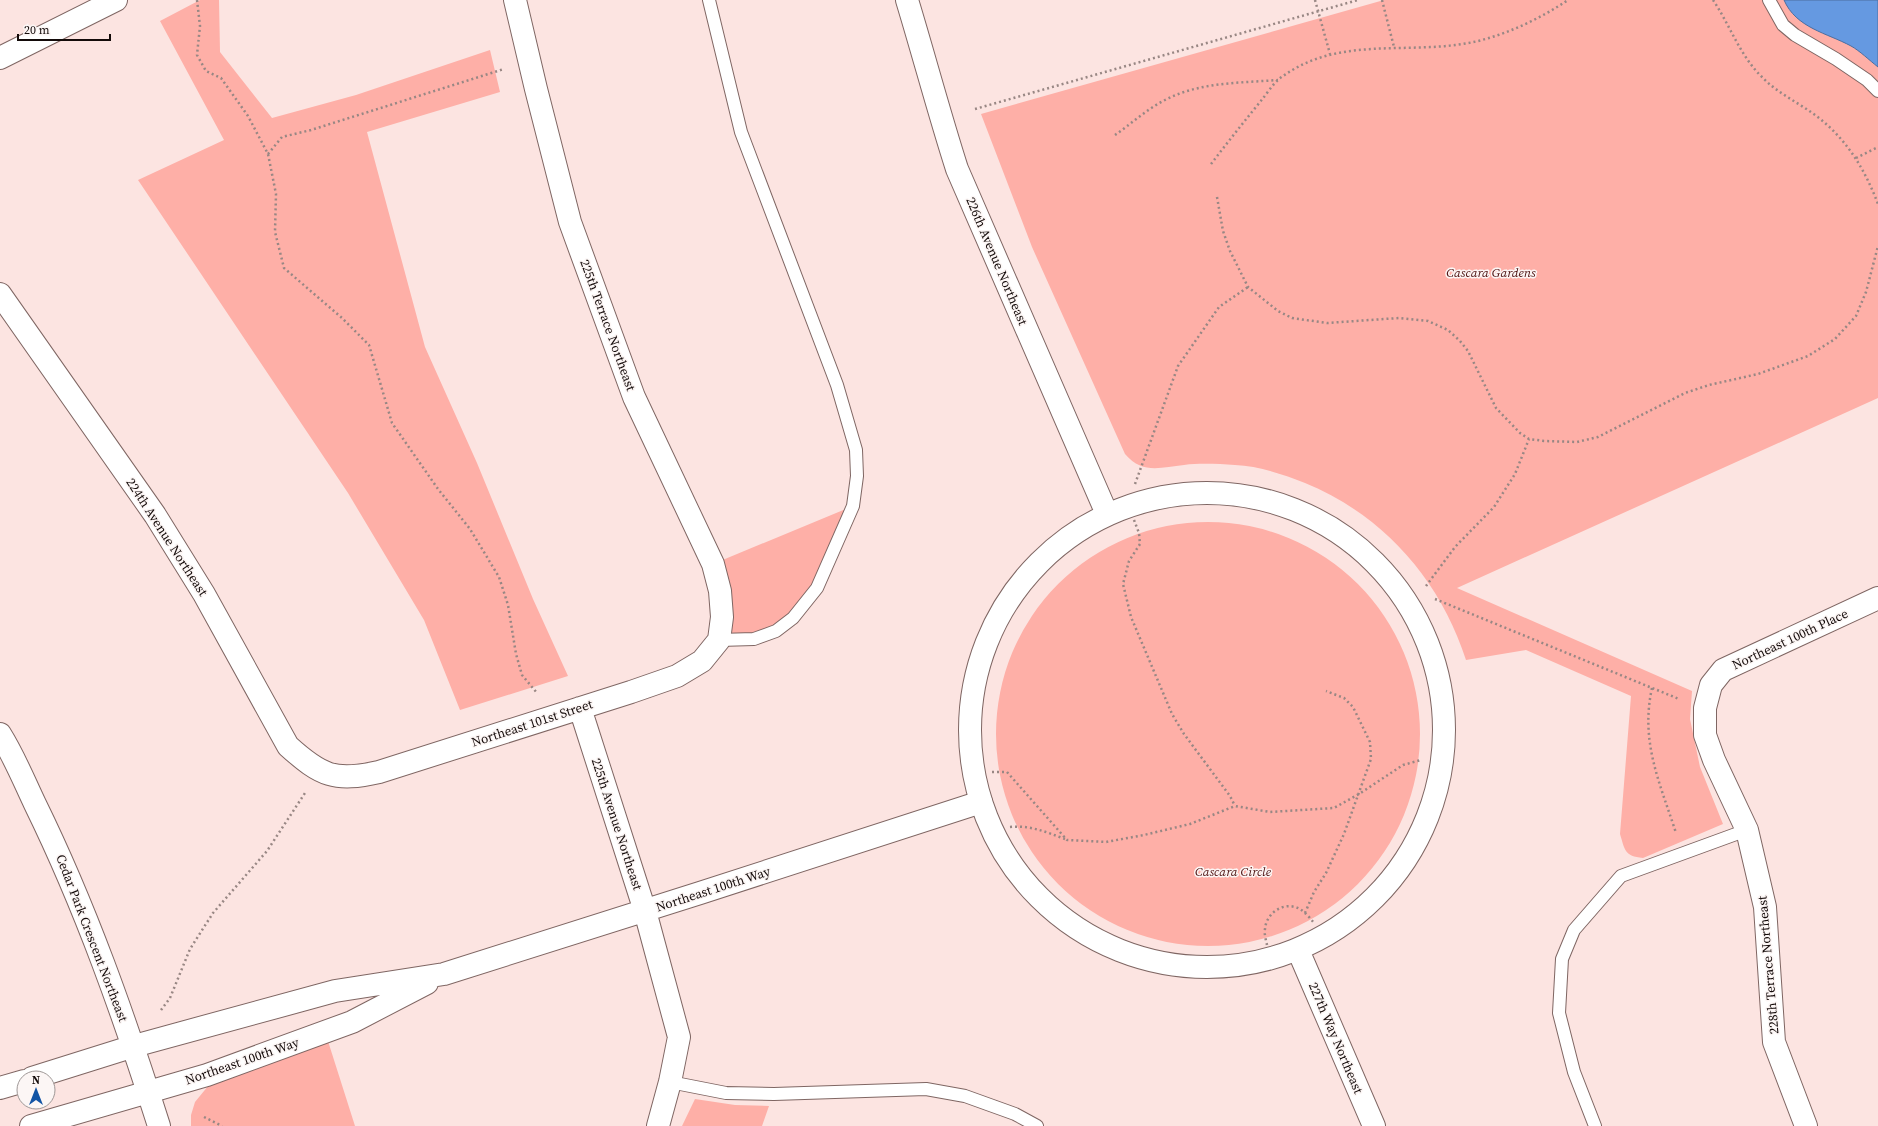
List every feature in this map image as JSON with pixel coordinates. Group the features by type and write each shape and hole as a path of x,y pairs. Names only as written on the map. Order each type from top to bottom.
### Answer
{"street":[{"path":"0,58 116,0"},
{"name":"225th Terrace Northeast","path":"515,0 573,229 634,397 712,564 720,591 722,617 719,640"},
{"name":"226th Avenue Northeast","path":"907,0 937,97 943,125 957,169 1108,514"},
{"name":"224th Avenue Northeast","path":"0,294 155,515 204,594 288,746 309,765 326,772"},
{"path":"1195,493 1243,496 1290,508 1333,529 1371,558 1402,595 1426,637 1440,680 1445,724 1442,769 1430,813 1410,853 1383,889 1350,920 1298,950 1269,959 1224,967 1179,966 1135,956 1094,938 1056,914 1024,882 998,845 980,802 970,754 970,705 980,659 999,615 1026,575 1062,542 1108,514 1148,500 1195,493"},
{"name":"Northeast 100th Place","path":"1714,760 1705,735 1705,708 1711,685 1723,670 1878,598"},
{"name":"Northeast 101st Street","path":"326,772 358,777 379,772 676,676 702,661 719,640"},
{"name":"225th Avenue Northeast","path":"580,708 645,911 679,1037 670,1082 658,1126"},
{"name":"Cedar Park Crescent Northeast","path":"0,734 59,853 81,904 134,1046 159,1126"},
{"name":"228th Terrace Northeast","path":"1714,760 1747,830 1765,907 1774,1042 1806,1126"},
{"name":"Northeast 100th Way","path":"56,1070 134,1046 335,991 444,974 645,911 980,802"},
{"name":"227th Way Northeast","path":"1298,950 1374,1126"},
{"name":"Northeast 100th Way","path":"31,1126 207,1075 352,1022 444,974"},
{"path":"0,1088 16,1083"}],"lane":[{"path":"709,0 741,132 837,385 856,450 857,476 853,506 817,588 793,618 776,631 754,639 719,640"},
{"path":"1770,0 1783,25 1795,35 1836,59 1867,80 1878,91"},
{"path":"1594,1126 1574,1072 1560,1013 1562,959 1574,930 1621,876 1683,852 1747,830"},
{"path":"670,1082 733,1093 774,1094 926,1088 965,1096 1016,1114 1037,1126"}],"path":[{"path":"197,0 200,26 197,55 206,71 221,78 248,116 268,154 276,194 275,232 284,268 342,318 369,345 392,423 438,489 470,529 500,577 508,605 516,654 522,675 556,716"},
{"path":"1315,0 1330,54"},
{"path":"975,109 1358,0"},
{"path":"1382,0 1394,47"},
{"path":"1211,164 1278,80 1311,60 1330,54 1394,47 1441,46 1478,41 1504,32 1546,14 1568,0"},
{"path":"1713,0 1724,16 1744,56 1761,77 1780,92 1818,117 1841,137 1856,158 1870,183 1878,204"},
{"path":"268,154 282,137 311,130 529,60"},
{"path":"1115,135 1152,107 1185,91 1201,87 1278,80"},
{"path":"1856,158 1878,147"},
{"path":"1217,197 1223,231 1230,250 1248,287 1278,312 1292,318 1327,323 1399,318 1428,321 1448,330 1468,351 1496,408 1520,433 1529,438 1561,442 1577,442 1598,438 1685,393 1709,385 1758,374 1808,356 1836,339 1856,316 1866,292 1878,246"},
{"path":"1135,484 1178,366 1219,307 1248,287"},
{"path":"1426,586 1455,547 1494,507 1515,474 1529,438"},
{"path":"1133,518 1139,533 1140,544 1129,561 1123,584 1131,617 1172,714 1184,734 1230,796 1235,806"},
{"path":"1435,599 1652,688 1705,708"},
{"path":"1652,688 1647,709 1651,756 1683,852"},
{"path":"1305,913 1314,892 1326,873 1344,834 1371,759 1370,742 1353,707 1344,698 1326,691"},
{"path":"1010,827 1023,826 1034,828 1067,840 1106,842 1144,835 1202,820 1235,806 1270,812 1334,808 1359,794 1403,765 1422,760"},
{"path":"134,1046 170,998 190,949 213,913 267,851 326,772"},
{"path":"992,772 1007,772 1016,780 1036,807 1067,840"},
{"path":"1267,945 1265,929 1268,918 1274,911 1282,908 1294,907 1305,913 1314,923"},
{"path":"204,1117 222,1126"}],"green space":[{"path":"200,0 219,0 220,52 272,118 356,95 490,50 500,92 367,132 425,347 477,463 533,599 568,676 460,710 424,620 348,493 138,180 224,140 160,21"},
{"name":"Cascara Gardens","path":"1384,0 1878,0 1878,398 1457,588 1692,691 1690,719 1700,767 1723,824 1643,858 1632,856 1626,851 1620,834 1631,696 1526,650 1466,660 1455,630 1441,603 1424,577 1405,553 1383,532 1359,513 1333,496 1297,480 1261,469 1244,466 1209,464 1190,464 1153,468 1139,465 1125,454 1032,247 981,114"},
{"path":"853,506 817,588 776,631 719,640 713,564"},
{"name":"Cascara Circle","path":"1208,522 1249,526 1270,531 1289,538 1326,557 1358,584 1385,616 1404,653 1411,672 1416,693 1420,734 1416,775 1411,796 1404,815 1385,852 1358,884 1326,911 1289,930 1270,937 1249,942 1208,946 1167,942 1146,937 1127,930 1090,911 1058,884 1031,852 1012,815 1005,796 1000,775 996,734 1000,693 1005,672 1012,653 1031,616 1058,584 1090,557 1127,538 1146,531 1167,526"},
{"path":"327,1038 355,1126 191,1126 191,1115 195,1102 213,1080"},
{"path":"695,1099 735,1105 769,1106 762,1126 682,1126"}],"water":[{"path":"1784,0 1878,0 1878,67 1851,46 1813,29 1804,23 1789,9"}]}
